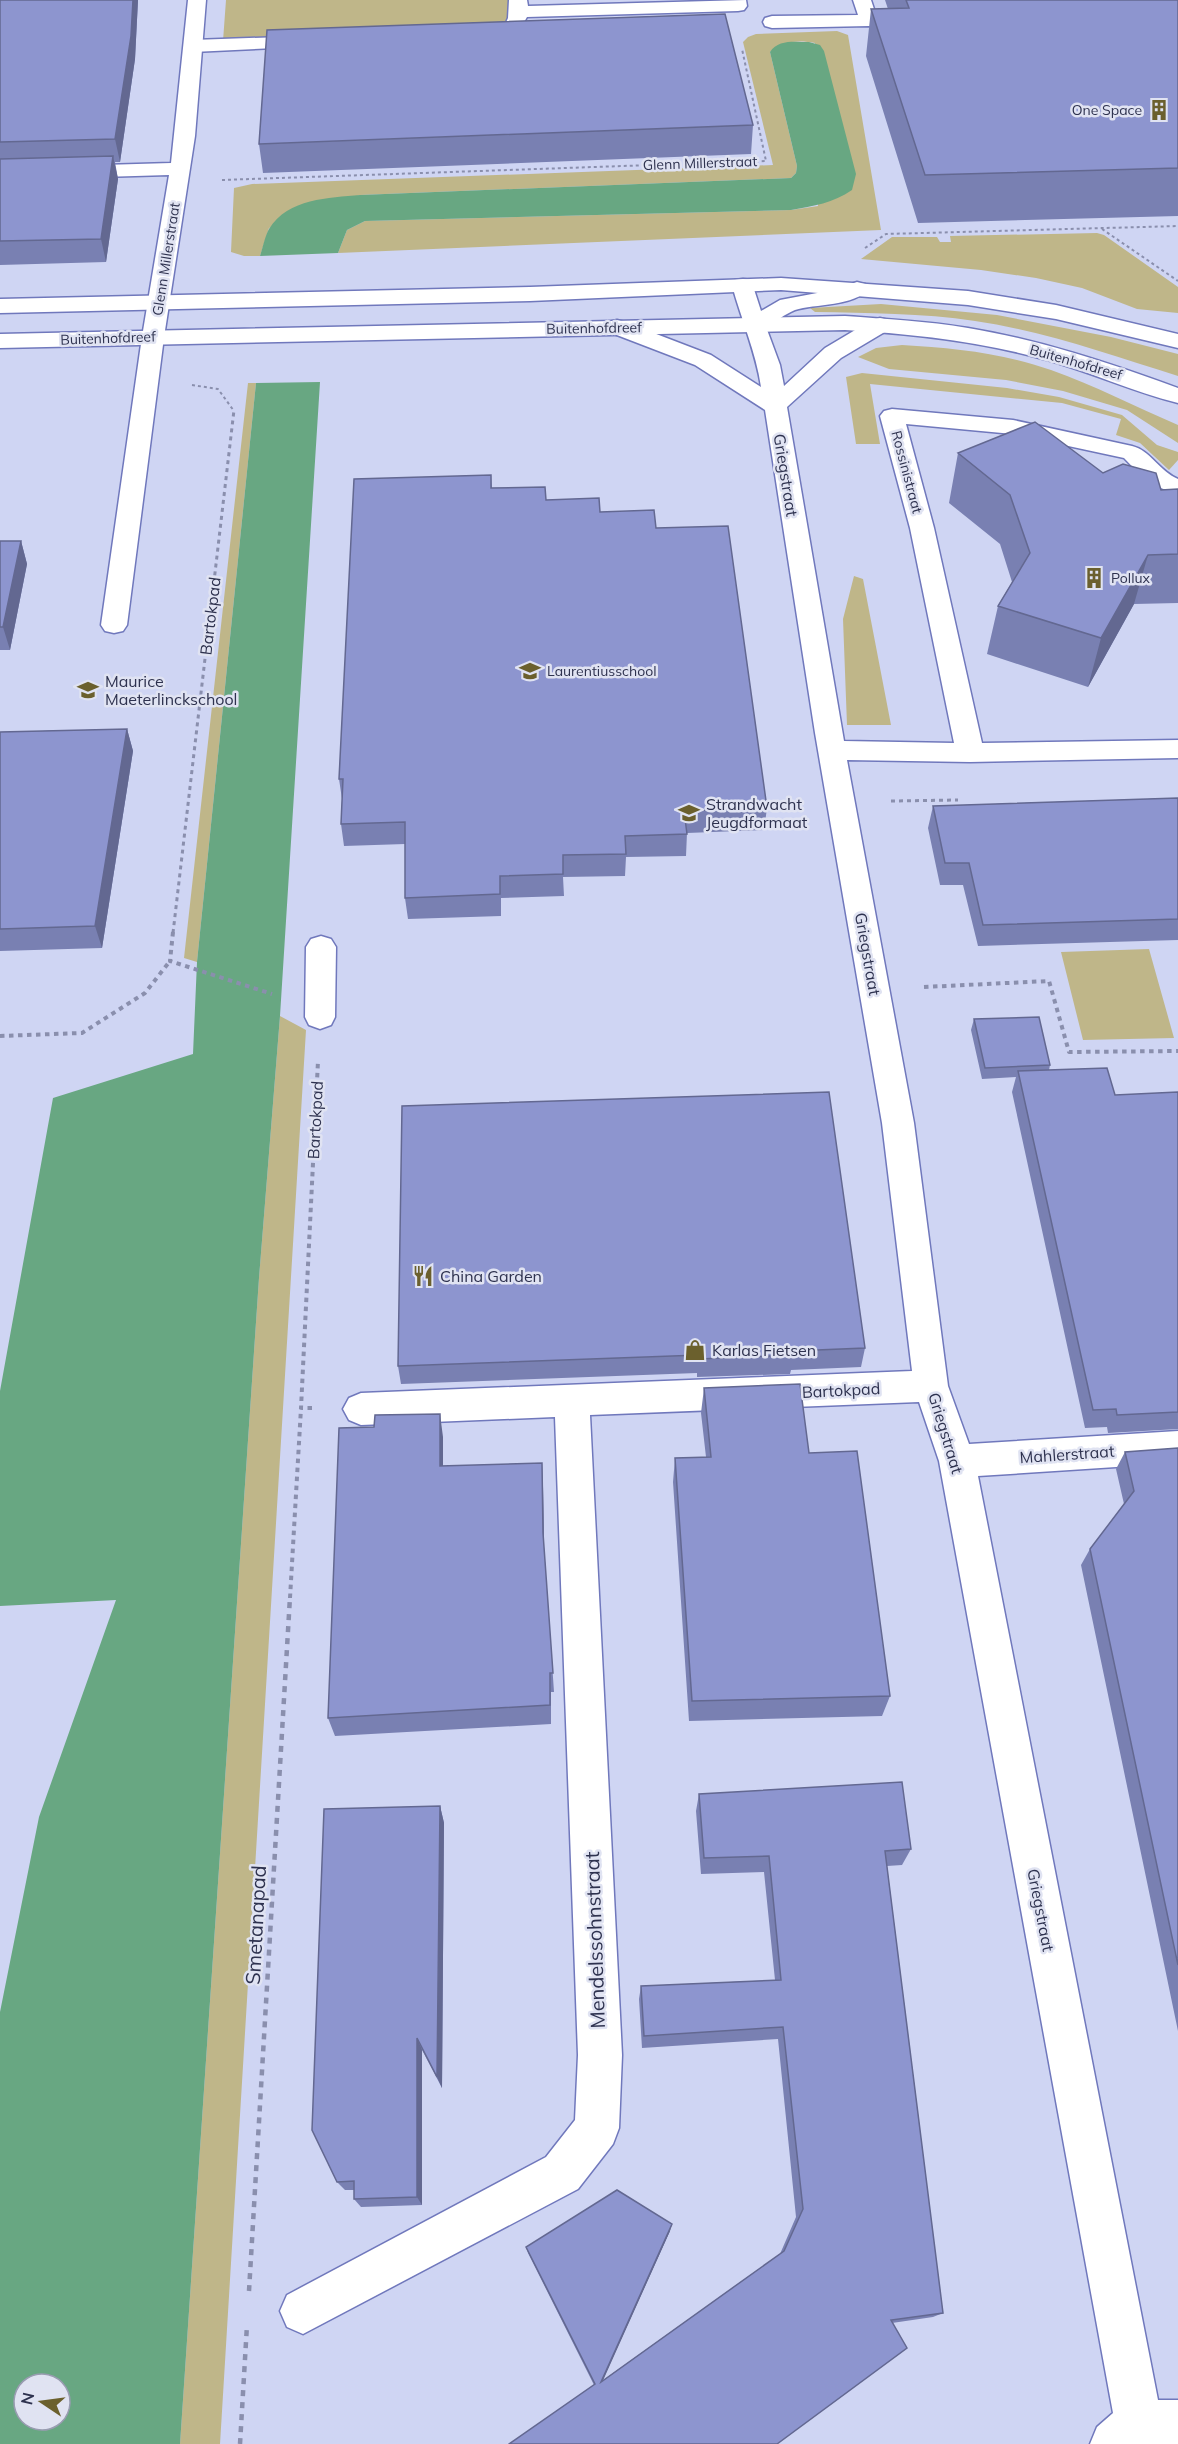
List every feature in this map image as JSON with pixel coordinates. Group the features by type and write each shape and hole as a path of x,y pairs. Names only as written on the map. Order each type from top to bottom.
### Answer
{"street":[{"name":"Glenn Millerstraat","path":"114,625 147,378 179,175 197,0"},
{"path":"862,0 869,20"},
{"path":"461,36 508,34 516,25 519,6 737,3 772,22 869,20 930,23"},
{"path":"193,46 333,41"},
{"path":"0,174 179,175"},
{"path":"0,306 530,294 781,284 968,297 1056,312 1175,338"},
{"name":"Griegstraat","path":"743,285 754,325 769,365 832,750 898,1123 931,1386 957,1461 1144,2430"},
{"path":"754,325 788,305 838,296 857,289"},
{"name":"Buitenhofdreef","path":"0,341 845,323 880,325 1006,342 1119,374 1178,396"},
{"path":"617,327 703,360 775,406 833,353 880,325"},
{"name":"Rossinistraat","path":"970,753 922,528 892,416 1013,427 1132,453 1157,479 1178,487"},
{"path":"832,750 970,753 1178,749"},
{"path":"310,1010 321,947"},
{"name":"Bartokpad","path":"361,1409 931,1386"},
{"name":"Mendelssohnstraat","path":"303,2311 562,2173 597,2128 600,2055 572,1401"},
{"name":"Mahlerstraat","path":"957,1461 1178,1447"}],"path":[{"name":"Glenn Millerstraat","path":"179,175 766,161 741,48"},
{"path":"858,252 886,234 1178,226"},
{"path":"1101,228 1178,281"},
{"name":"Bartokpad","path":"147,378 218,389 234,409 170,962"},
{"path":"0,1036 82,1033 145,993 170,962 310,1010"},
{"path":"874,989 1049,981 1069,1052 1178,1051"},
{"name":"Bartokpad","path":"301,1408 310,1010"},
{"path":"301,1408 361,1409"},
{"name":"Smetanapad","path":"249,2297 301,1408"},
{"path":"240,2444 247,2320"}],"shaded area":[{"path":"226,0 508,0 510,20 501,27 223,41"},
{"path":"837,31 848,35 881,230 338,253 347,230 365,221 791,210 818,206 815,43 797,42 785,44 770,52 797,166 796,173 791,178 360,195 269,228 260,256 244,256 231,252 234,188 252,184 773,165 743,42 756,34"},
{"path":"809,42 820,45 824,51 856,174 852,190 830,201 791,210 365,221 347,230 338,253 260,256 269,229 277,219 298,205 323,199 360,195 791,178 796,173 797,166 770,52 782,43"},
{"path":"1097,233 1104,235 1178,287 1178,313 1137,309 1082,288 1036,278 981,270 861,259 892,237 937,237 940,242 951,242 950,236"},
{"path":"881,304 997,315 1111,337 1178,354 1178,376 1077,344 1001,325 915,315 815,312 810,308"},
{"path":"902,345 978,352 1015,359 1051,370 1178,425 1178,443 1127,410 1063,391 1006,380 889,369 858,357 876,348"},
{"path":"862,373 1007,388 1059,397 1122,415 1157,445 1178,452 1178,460 1169,470 1140,443 1116,435 1121,419 1062,403 870,384 880,444 856,444 846,377"},
{"path":"320,382 280,1016 259,1278 180,2444 0,2444 0,2012 39,1817 116,1600 0,1606 0,1391 53,1098 193,1054 197,962 256,383"},
{"path":"248,383 256,383 197,962 184,958"},
{"path":"854,576 863,579 891,725 847,725 843,619"},
{"path":"1149,949 1174,1038 1083,1040 1061,952"},
{"path":"280,1016 306,1030 220,2444 180,2444 259,1278"}],"building":[{"path":"0,0 133,0 131,36 115,139 0,142"},
{"path":"906,0 1178,0 1178,168 925,175 871,9 909,8"},
{"path":"725,14 753,125 259,144 267,30"},
{"path":"113,156 101,239 0,241 0,159"},
{"path":"1035,422 1103,473 1123,464 1156,473 1161,490 1178,489 1178,554 1148,555 1101,638 998,606 1030,553 1010,495 958,453"},
{"path":"491,475 491,488 545,487 546,500 599,498 600,512 654,510 656,528 728,526 767,808 684,811 687,834 625,836 626,854 563,855 563,874 500,876 500,894 405,898 405,822 341,824 343,779 339,779 354,479"},
{"path":"0,541 21,541 3,627 0,627"},
{"path":"127,729 95,926 0,929 0,732"},
{"path":"1178,798 1178,919 983,925 969,863 945,863 933,806"},
{"path":"1039,1017 1050,1065 985,1068 974,1019"},
{"path":"1107,1068 1115,1095 1178,1092 1178,1412 1117,1415 1116,1409 1093,1410 1018,1071"},
{"path":"829,1092 865,1348 793,1351 794,1355 699,1359 699,1355 398,1366 402,1106"},
{"path":"800,1384 809,1453 857,1451 890,1696 692,1701 675,1458 711,1457 704,1388"},
{"path":"440,1414 440,1466 542,1463 543,1533 553,1673 550,1673 550,1705 328,1718 339,1428 374,1427 375,1415"},
{"path":"1178,1448 1178,1965 1090,1549 1134,1491 1125,1452"},
{"path":"902,1782 911,1849 885,1851 943,2313 891,2320 907,2348 777,2444 509,2444 595,2384 526,2247 617,2190 672,2224 601,2382 784,2251 803,2209 783,2027 644,2036 641,1986 781,1980 769,1856 704,1858 699,1794"},
{"path":"440,1806 437,2077 417,2038 417,2197 354,2199 354,2181 337,2182 312,2130 324,1809"}],"place":[{"name":"One Space","path":"1159,110"},
{"name":"Pollux","path":"1094,578"},
{"name":"Laurentiusschool","path":"530,671"},
{"name":"Maurice Maeterlinckschool","path":"88,690"},
{"name":"Strandwacht Jeugdformaat","path":"689,813"},
{"name":"China Garden","path":"423,1276"},
{"name":"Karlas Fietsen","path":"695,1350"}]}
